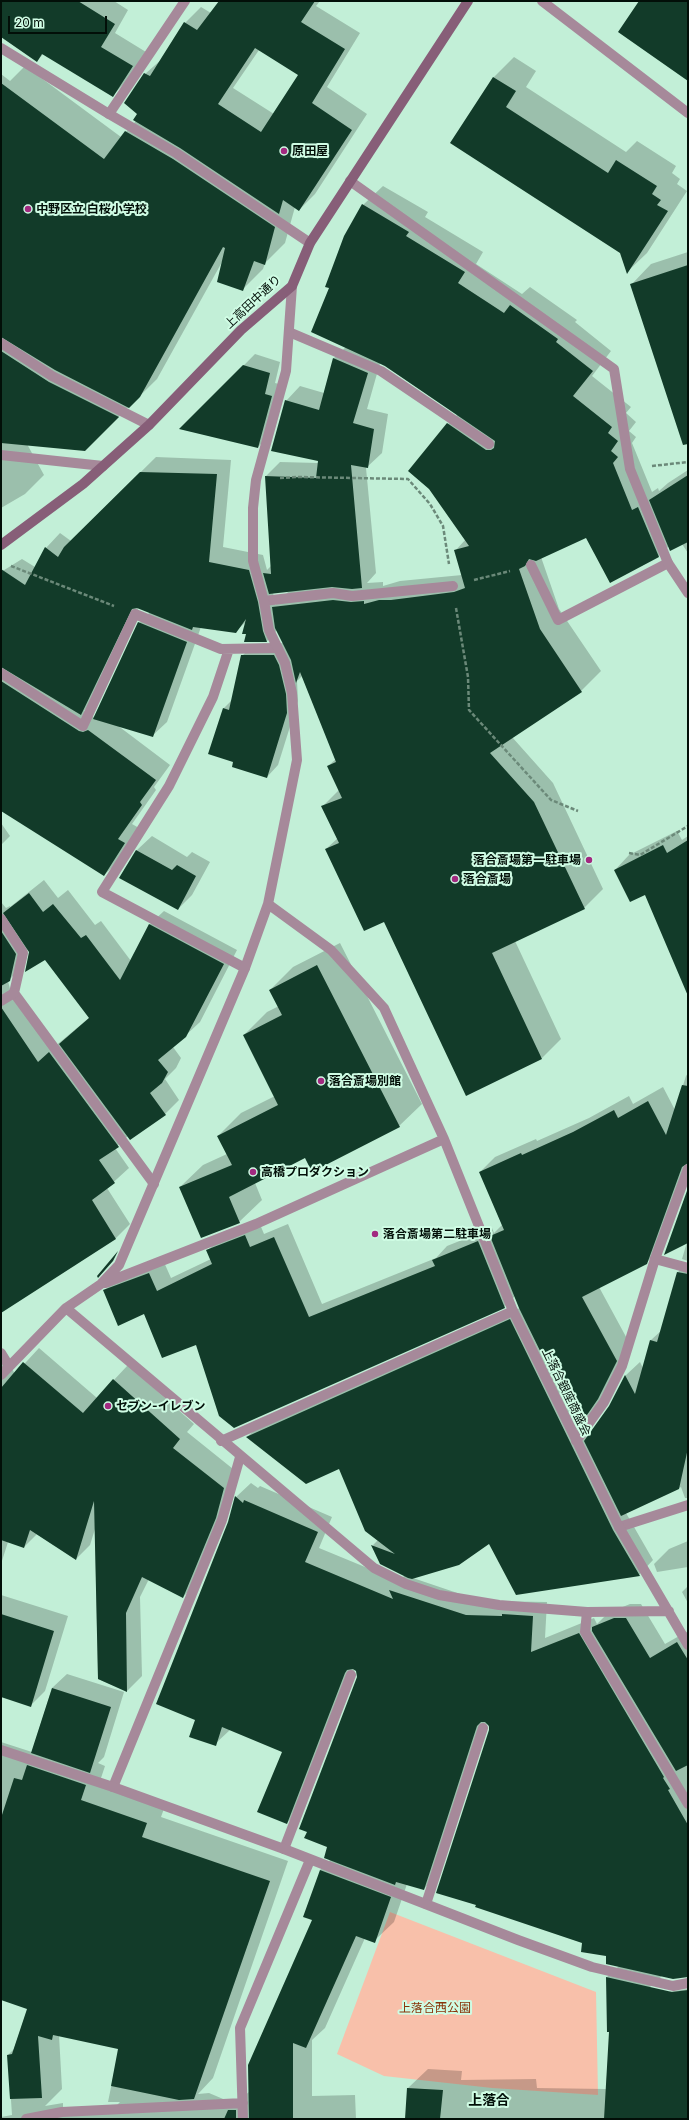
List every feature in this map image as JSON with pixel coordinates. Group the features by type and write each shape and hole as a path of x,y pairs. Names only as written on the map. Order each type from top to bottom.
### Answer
{"street":[{"path":"109,114 185,1"},
{"name":"上高田中通り","path":"1,545 83,484 149,425 241,330 292,286 310,243 468,1"},
{"path":"542,1 688,113"},
{"path":"1,48 176,153 310,243"},
{"path":"350,181 614,369 630,469 668,563 688,593"},
{"path":"1,1375 8,1366 66,1308 101,1284 119,1265 246,968 268,904 297,760 292,693 285,663 269,630 264,601 253,561 253,508 256,480 286,371 292,286"},
{"path":"289,332 381,371 489,444"},
{"path":"1,343 52,376 149,425"},
{"path":"1,455 103,466"},
{"path":"531,565 558,620 668,563"},
{"path":"264,601 333,593 352,596 453,586"},
{"path":"1,673 83,726 136,614 221,649 277,648"},
{"path":"229,649 213,697 169,786 102,892 246,968"},
{"name":"上落合銀座商盛会","path":"268,904 331,950 384,1008 444,1139 513,1311 619,1527 688,1645"},
{"path":"1,919 23,953 14,993 1,1001"},
{"path":"14,993 154,1184"},
{"path":"101,1284 256,1224 444,1139"},
{"path":"576,1441 604,1402 622,1366 656,1259 688,1169"},
{"path":"656,1259 688,1268"},
{"path":"66,1308 221,1441 374,1568 406,1584 439,1595 499,1605 588,1612 669,1611"},
{"path":"221,1441 513,1311"},
{"path":"1,1353 8,1366"},
{"path":"113,1787 222,1520 240,1456"},
{"path":"619,1527 688,1505"},
{"path":"588,1612 585,1632 688,1804"},
{"path":"284,1849 351,1675"},
{"path":"426,1904 484,1728"},
{"path":"1,1750 113,1787 284,1849 592,1966 623,1975 672,1986 688,1983"},
{"path":"243,2119 240,2028 310,1860"},
{"path":"26,2119 62,2112 243,2104"}],"path":[{"path":"630,469 688,462"},
{"path":"7,563 13,567 136,614"},
{"path":"453,586 531,565"},
{"path":"629,853 640,855 688,826"}],"green space":[{"name":"上落合西公園","path":"390,1912 596,1992 598,2095 492,2088 384,2076 337,2054"}],"building":[{"path":"1,1 78,1 115,24 101,47 133,66 113,97 42,54 37,62 1,37"},
{"path":"219,1 315,1 301,22 345,49 312,103 352,130 299,211 283,200 279,214 180,148 133,120 137,114 124,103 144,73 150,76 184,22 197,30","holes":["255,48 298,75 261,132 218,104"]},
{"path":"639,1 688,1 688,81 618,32"},
{"path":"493,77 516,91 506,107 608,173 616,160 657,186 652,194 661,200 657,205 668,211 627,274 620,253 450,143"},
{"path":"1,83 104,159 125,131 173,159 275,227 265,265 254,261 243,291 217,282 225,248 223,247 140,397 129,408 55,370 1,337"},
{"path":"362,204 409,232 406,236 465,272 458,283 504,313 510,305 558,339 556,342 593,371 573,396 612,427 608,433 618,441 611,451 618,457 613,463 632,510 638,507 659,557 610,583 586,538 536,561 529,559 525,566 519,569 540,629 582,692 490,753 534,802 585,909 492,953 542,1059 466,1096 384,922 364,931 325,849 339,843 321,806 342,798 327,766 336,762 300,672 296,683 291,660 275,628 272,607 333,600 351,602 364,601 364,604 379,600 391,600 454,592 465,588 454,550 469,546 429,489 408,471 447,423 486,450 491,450 494,448 495,441 385,366 311,332 329,288 325,287 344,236"},
{"path":"688,265 688,444 683,445 630,284"},
{"path":"1,351 49,382 119,417 85,451 1,443"},
{"path":"333,358 368,373 353,423 374,429 368,468 351,465 362,588 352,589 332,587 269,594 263,573 271,574 265,476 316,478 318,461 271,451 285,400 319,410"},
{"path":"243,365 270,373 265,394 272,396 258,448 179,429"},
{"path":"140,472 217,474 209,562 249,570 258,602 263,631 267,642 244,642 246,634 242,634 246,619 236,633 193,627 192,630 137,608 132,609 81,715 1,667 1,569 25,585 45,547 58,557 64,547"},
{"path":"688,475 688,542 670,551 649,500"},
{"path":"138,622 187,642 153,737 93,719"},
{"path":"241,655 274,655 279,665 286,694 287,713 267,778 232,767 233,762 208,754 223,708 229,710"},
{"path":"1,681 79,731 83,732 88,730 156,780 140,802 142,805 118,839 125,843 104,876 1,811"},
{"path":"688,840 688,996 645,895 630,902 614,870 663,845 667,853"},
{"path":"136,850 172,870 177,865 196,876 178,910 119,878"},
{"path":"29,893 43,912 53,904 81,938 86,935 120,980 149,924 224,964 186,1037 158,1060 168,1072 162,1083 150,1093 166,1115 130,1140 59,1044 89,1018 45,960 25,972 29,952 3,913"},
{"path":"1,931 16,954 10,981 1,986"},
{"name":"落合斎場別館","path":"317,965 400,1127 312,1172 305,1158 229,1197 240,1223 201,1238 179,1187 232,1165 217,1136 278,1105 243,1035 282,1015 269,990"},
{"path":"1,1007 38,1062 49,1052 119,1147 99,1160 115,1183 92,1200 116,1239 1,1313"},
{"path":"682,1085 688,1086 688,1163 682,1167 647,1264 582,1297 617,1361 598,1399 578,1428 519,1308 490,1236 504,1230 479,1172 573,1132 614,1110 618,1118 648,1101 666,1135"},
{"path":"688,1188 688,1243 664,1255"},
{"path":"245,1235 250,1247 274,1237 309,1317 435,1266 432,1260 478,1241 505,1308 234,1428 219,1416 196,1345 162,1358 144,1314 118,1326 103,1290 149,1273 157,1291 212,1264 206,1250"},
{"path":"118,1251 113,1261 98,1278 97,1276"},
{"path":"677,1272 688,1274 688,1448 679,1489 621,1516 584,1441 609,1406 625,1375 635,1394 650,1340 657,1342"},
{"path":"510,1319 613,1530 640,1576 516,1595 489,1544 459,1565 412,1579 408,1578 380,1564 371,1545 395,1554 365,1531 339,1469 306,1484 246,1437"},
{"path":"23,1362 83,1413 113,1379 180,1439 173,1448 224,1488 216,1518 183,1598 142,1577 126,1613 127,1692 98,1679 94,1501 76,1560 30,1530 24,1548 1,1540 1,1388"},
{"path":"235,1496 243,1503 244,1500 318,1532 305,1562 393,1599 389,1590 466,1615 502,1616 502,1614 533,1616 531,1652 579,1633 664,1777 663,1778 670,1789 668,1790 688,1825 688,1977 673,1979 606,1964 606,1956 581,1952 582,1943 475,1907 476,1905 436,1893 489,1730 489,1726 485,1722 481,1722 477,1726 424,1890 396,1882 395,1885 324,1858 327,1847 304,1838 307,1832 299,1829 357,1677 356,1671 353,1669 347,1670 345,1673 287,1824 257,1812 282,1752 222,1727 216,1746 189,1737 195,1720 156,1704 228,1522"},
{"path":"1,1614 54,1631 31,1707 1,1697"},
{"path":"614,1618 626,1618 650,1658 677,1642 688,1660 688,1765 676,1771 592,1631 592,1627"},
{"path":"52,1688 111,1707 90,1773 31,1753"},
{"path":"27,1765 86,1785 81,1800 147,1823 142,1837 270,1881 194,2099 179,2100 111,2086 118,2049 53,2035 52,2040 38,2036 42,2098 10,2099 7,2055 12,2054 27,2009 1,2000 1,1818 14,1778 22,1780"},
{"path":"320,1870 391,1897 375,1943 356,1936 306,2048 293,2043 293,2119 249,2119 248,2065 312,1920 303,1917"},
{"path":"606,1977 672,1992 688,1990 688,2119 604,2119 609,2032 607,2032"},
{"path":"407,2088 443,2090 440,2119 405,2119"},
{"path":"228,2110 236,2110 236,2119 224,2119"}],"place":[{"name":"原田屋","path":"284,151"},
{"name":"中野区立 白桜小学校","path":"28,209"},
{"name":"落合斎場第一駐車場","path":"589,860"},
{"name":"落合斎場","path":"455,879"},
{"name":"落合斎場別館","path":"321,1081"},
{"name":"高橋プロダクション","path":"253,1172"},
{"name":"落合斎場第二駐車場","path":"375,1234"},
{"name":"セブン-イレブン","path":"108,1406"}],"district":[{"name":"上落合","path":"489,2101"}]}
